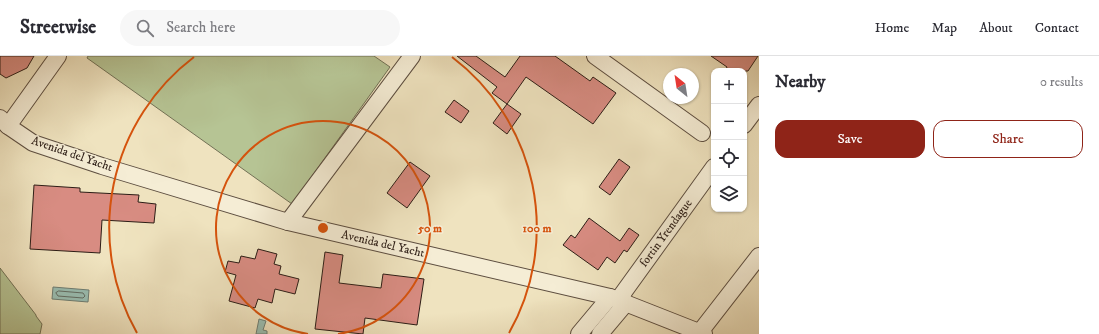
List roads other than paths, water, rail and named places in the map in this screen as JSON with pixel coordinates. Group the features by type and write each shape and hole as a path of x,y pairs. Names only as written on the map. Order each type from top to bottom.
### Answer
{"street":[{"path":"4,122 58,56"},
{"path":"288,222 412,56"},
{"path":"595,56 702,133"},
{"path":"747,121 759,105"},
{"name":"Avenida del Yacht","path":"4,122 33,143 288,222 618,300 702,333"},
{"name":"fortin Yrendague","path":"600,334 618,300 711,170"},
{"path":"702,333 759,256"},
{"name":"fortin Yrendague","path":"579,334 618,300"}],"water":[{"path":"53,287 89,290 88,302 52,299"},
{"path":"259,319 266,321 263,330 267,331 267,334 256,334"}]}
